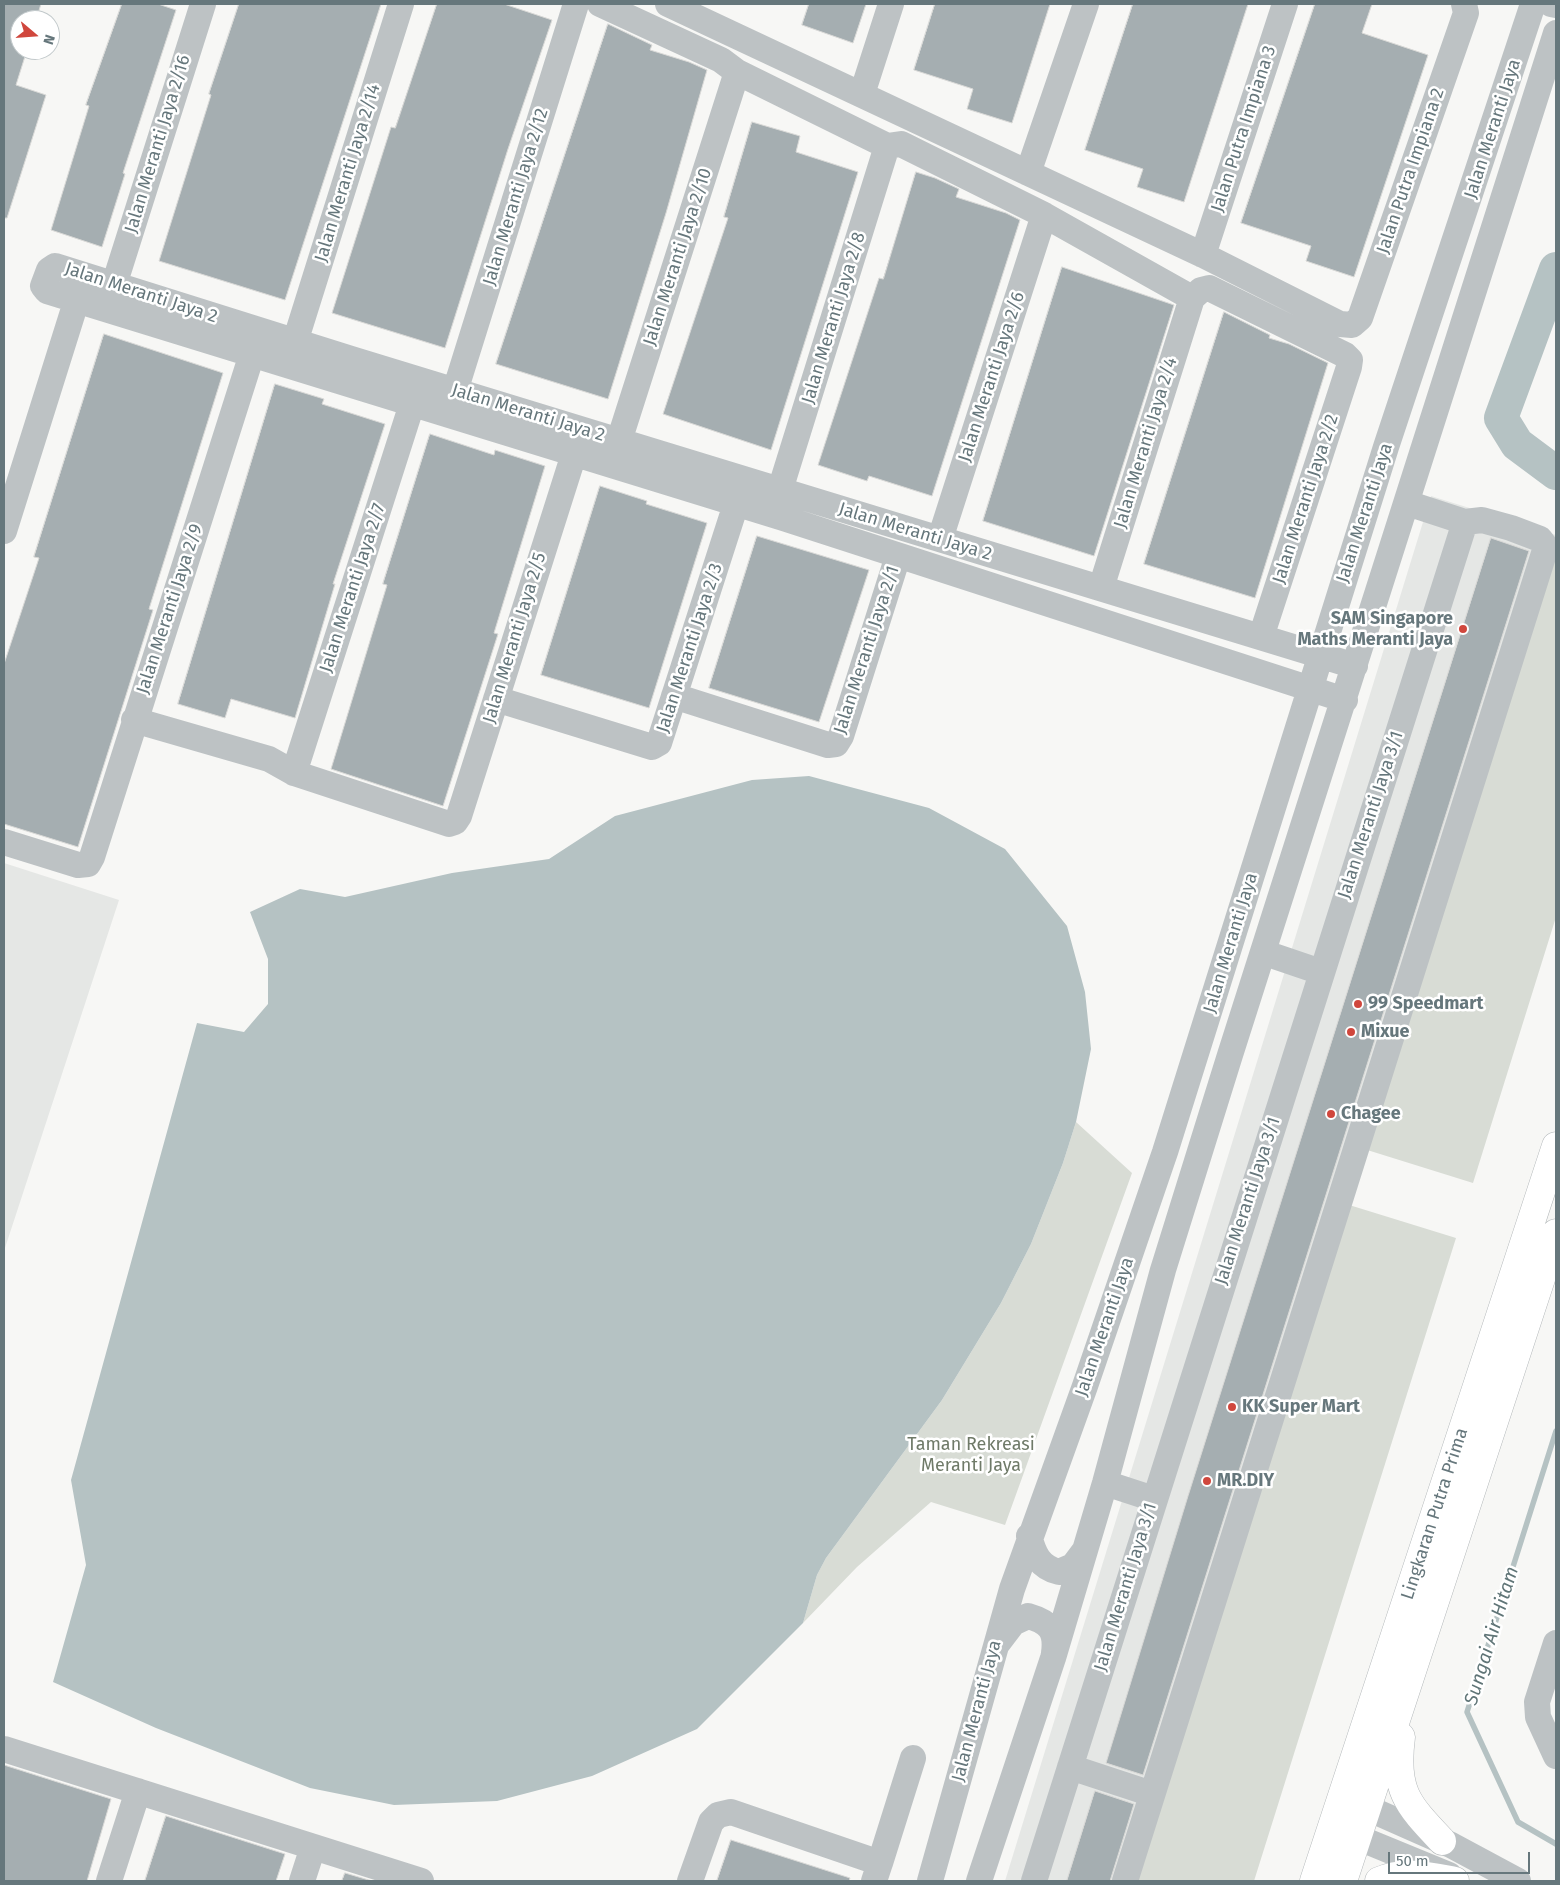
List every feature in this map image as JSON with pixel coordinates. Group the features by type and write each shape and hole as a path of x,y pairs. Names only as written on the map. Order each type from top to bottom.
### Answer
{"main road":[{"name":"Lingkaran Putra Prima","path":"1314,1881 1556,1146"},
{"name":"Lingkaran Putra Prima","path":"1343,1881 1556,1233"},
{"path":"1406,1693 1398,1762 1403,1793 1413,1810 1442,1841"},
{"path":"1379,1881 1389,1877 1412,1873 1455,1881"}],"street":[{"name":"Jalan Meranti Jaya 2/16","path":"114,285 203,4"},
{"name":"Jalan Meranti Jaya 2/14","path":"295,342 401,4"},
{"name":"Jalan Meranti Jaya 2/12","path":"455,391 576,4"},
{"path":"600,4 721,60 738,72 887,146 901,144 1044,215 1192,298"},
{"path":"668,4 700,11 862,94 1203,255"},
{"path":"862,94 891,4"},
{"path":"1028,173 1086,4"},
{"name":"Jalan Putra Impiana 3","path":"1203,255 1285,4"},
{"name":"Jalan Meranti Jaya","path":"930,1881 994,1646 1029,1536 1082,1394 1165,1152 1386,447 1533,4"},
{"path":"1551,4 1556,6"},
{"name":"Jalan Putra Impiana 2","path":"1203,255 1340,324 1352,325 1360,318 1465,8"},
{"name":"Jalan Meranti Jaya","path":"979,1881 1054,1658 1164,1270 1556,33"},
{"name":"Jalan Meranti Jaya 2/10","path":"619,441 738,72"},
{"name":"Jalan Meranti Jaya 2/8","path":"780,490 887,146"},
{"name":"Jalan Meranti Jaya 2/6","path":"940,539 1044,215"},
{"name":"Jalan Meranti Jaya 2","path":"1345,700 848,539 574,454 534,428 455,391 55,266 48,270 44,286 47,290 412,404 534,428 619,441 1356,666"},
{"name":"Jalan Meranti Jaya 2/2","path":"1192,298 1201,290 1209,288 1345,355 1350,360 1350,367 1261,637"},
{"name":"Jalan Meranti Jaya 2/4","path":"1101,588 1192,298"},
{"path":"4,531 77,300"},
{"name":"Jalan Meranti Jaya 2/9","path":"4,842 78,865 88,864 252,354"},
{"name":"Jalan Meranti Jaya 2/7","path":"294,773 412,404"},
{"name":"Jalan Meranti Jaya 2/5","path":"294,773 449,824 455,822 459,816 574,454"},
{"path":"1125,1881 1546,547 1540,539 1511,528 1482,520 1464,522 1408,503"},
{"name":"Jalan Meranti Jaya 2/3","path":"496,699 652,747 659,743 736,504"},
{"path":"848,539 856,514"},
{"name":"Jalan Meranti Jaya 3/1","path":"1034,1881 1464,522"},
{"name":"Jalan Meranti Jaya 2/1","path":"674,696 828,745 836,744 841,736 898,556"},
{"path":"1156,639 1166,608"},
{"path":"134,720 269,759 294,773"},
{"path":"1265,953 1321,972"},
{"path":"1105,1483 1154,1499"},
{"path":"1029,1536 1034,1555 1049,1570 1059,1572 1073,1566 1085,1550"},
{"path":"994,1646 1014,1623 1028,1616 1043,1620 1051,1629 1056,1640 1054,1658"},
{"path":"1556,1643 1537,1702 1538,1716 1556,1756"},
{"path":"4,1749 421,1881"},
{"path":"690,1881 711,1822 718,1815 731,1812 877,1872 913,1758"},
{"path":"1070,1767 1152,1794"},
{"path":"108,1881 138,1790"},
{"path":"1342,1797 1442,1841 1518,1881"},
{"path":"1332,1827 1464,1881"},
{"path":"302,1881 313,1847"}],"shaded area":[{"path":"1431,496 1556,535 1129,1881 1005,1881"},
{"path":"809,776 929,808 1005,849 1067,926 1085,992 1091,1049 1076,1122 1063,1163 1031,1244 1001,1303 942,1400 826,1558 817,1575 803,1623 697,1729 592,1776 497,1801 394,1805 310,1788 156,1728 53,1682 86,1565 71,1480 197,1023 244,1032 268,1004 268,959 250,912 300,889 345,897 452,873 549,859 615,816 752,780"},
{"path":"4,863 119,900 4,1251"}],"green space":[{"path":"1556,532 1556,917 1473,1183 1364,1149"},
{"name":"Taman Rekreasi Meranti Jaya","path":"1076,1122 1132,1173 1005,1525 931,1502 857,1567 803,1623 817,1575 826,1558 942,1400 1001,1303 1031,1244 1063,1163"},
{"path":"1346,1204 1456,1238 1254,1881 1134,1881"}],"building":[{"path":"4,4 41,4 39,10 10,10 10,60 24,60 16,85 46,95 7,218 4,218"},
{"path":"122,4 158,4 176,10 123,173 125,174 102,247 51,230 89,106 86,105"},
{"path":"239,4 381,4 285,300 159,261 211,95 209,94"},
{"path":"437,4 504,4 552,20 508,149 445,348 332,313 391,127 395,128"},
{"path":"809,4 866,4 853,43 802,25"},
{"path":"935,4 1050,4 1012,123 967,109 973,89 914,70"},
{"path":"1133,4 1248,4 1184,202 1137,187 1143,169 1085,150"},
{"path":"1315,4 1372,4 1362,33 1428,55 1354,277 1306,261 1311,246 1241,223"},
{"path":"608,24 652,45 650,50 689,62 707,70 666,213 608,399 496,364"},
{"path":"752,122 800,136 796,152 858,172 771,450 663,414 728,218 724,217"},
{"path":"916,172 959,189 956,197 1006,213 1020,220 932,496 869,476 867,481 818,465 879,278 883,279"},
{"path":"1062,267 1174,305 1094,556 983,521"},
{"path":"1224,312 1270,335 1269,338 1289,344 1328,363 1255,598 1144,564"},
{"path":"104,334 223,373 149,609 153,610 78,847 4,824 4,664 39,558 34,557"},
{"path":"275,384 324,399 322,404 385,424 333,584 335,584 295,718 231,699 225,718 178,704"},
{"path":"430,434 494,455 495,450 545,466 494,633 498,634 443,806 331,769 387,585 383,584"},
{"path":"600,486 647,501 646,504 707,523 649,708 541,675"},
{"path":"757,536 869,570 819,722 709,688"},
{"path":"1491,538 1529,551 1143,1775 1106,1763 1188,1496"},
{"path":"4,1765 111,1799 87,1881 4,1881"},
{"path":"1095,1791 1134,1804 1110,1881 1067,1881"},
{"path":"166,1816 285,1854 276,1881 145,1881"},
{"path":"731,1840 850,1878 849,1881 717,1881"},
{"path":"345,1873 372,1881 342,1881"}],"waterway":[{"name":"Sungai Air Hitam","path":"1556,269 1501,418 1517,444 1556,473"},
{"name":"Sungai Air Hitam","path":"1556,1431 1467,1712 1518,1822 1556,1844"}],"place":[{"name":"SAM Singapore Maths Meranti Jaya","path":"1463,629"},
{"name":"99 Speedmart","path":"1358,1004"},
{"name":"Mixue","path":"1351,1032"},
{"name":"Chagee","path":"1331,1114"},
{"name":"KK Super Mart","path":"1232,1407"},
{"name":"MR.DIY","path":"1207,1481"}]}
